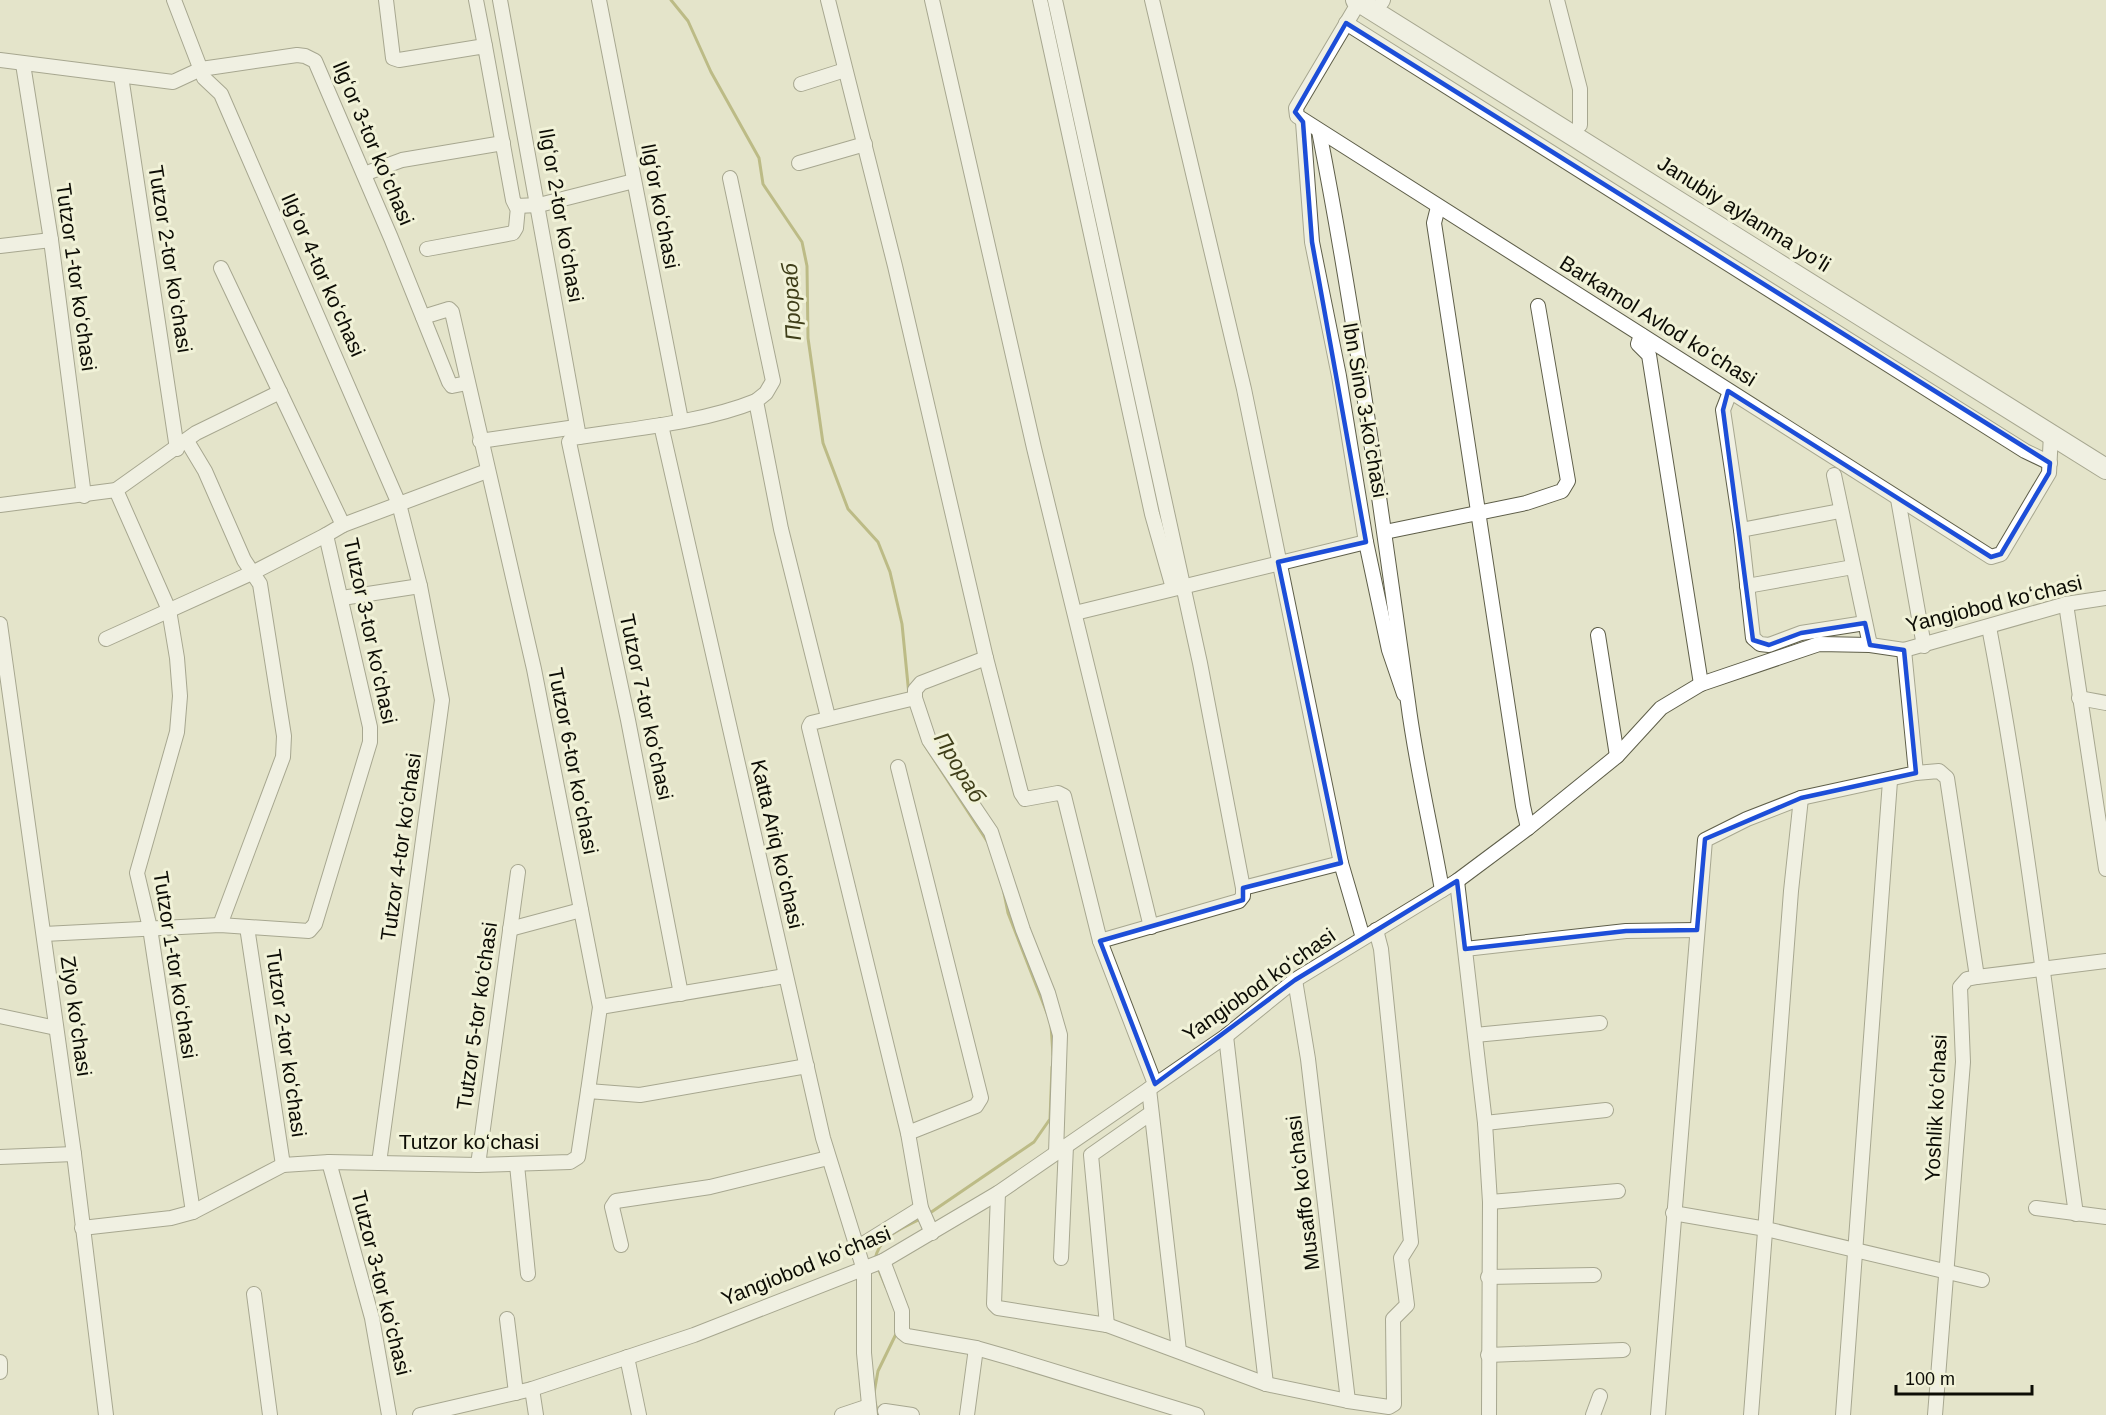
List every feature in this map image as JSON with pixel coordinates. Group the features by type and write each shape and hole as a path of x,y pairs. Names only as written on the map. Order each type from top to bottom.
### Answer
{"highway":[{"name":"Janubiy aylanma yoʻli","path":"1381,0 2106,454"},
{"name":"Janubiy aylanma yoʻli","path":"1358,1 2106,469"}],"street":[{"name":"Ilgʻor 4-tor koʻchasi","path":"174,0 207,82 218,88 221,94 399,504"},
{"path":"386,0 389,43 393,58 399,60 485,46"},
{"path":"427,249 513,233 516,228 518,207 513,200 476,0"},
{"name":"Ilgʻor 2-tor koʻchasi","path":"500,0 539,205 577,432"},
{"name":"Ilgʻor koʻchasi","path":"599,0 681,420"},
{"path":"828,0 865,144 986,658 1023,797 1031,799 1058,793 1064,796 1100,941 1152,1087 1151,1113 1179,1351"},
{"path":"932,0 1034,448 1151,927"},
{"path":"1040,0 1055,35"},
{"path":"1054,0 1055,35 1152,514 1178,587 1243,888 1243,896 1239,901 1100,941"},
{"path":"1152,0 1244,389 1341,863 1363,938"},
{"path":"1557,0 1580,89 1580,125"},
{"path":"1303,122 1297,116 1296,108 1358,1"},
{"path":"1346,23 2025,451 2050,463"},
{"name":"Ilgʻor 3-tor koʻchasi","path":"201,69 297,55 310,58 315,62 364,174 449,382 452,386 467,383"},
{"path":"0,60 173,82 201,69"},
{"name":"Tutzor 1-tor koʻchasi","path":"23,64 51,240 84,496"},
{"path":"801,84 845,70"},
{"name":"Tutzor 2-tor koʻchasi","path":"121,76 182,445 205,471 244,560 260,584 284,736 283,757 220,925"},
{"name":"Barkamol Avlod koʻchasi","path":"1303,122 1991,556 1997,557 2049,473 2051,434"},
{"name":"Ibn Sino 3-koʼchasi","path":"1303,122 1312,242 1337,365 1366,542 1389,650 1398,683 1407,701"},
{"name":"Ibn Sino 3-koʼchasi","path":"1319,131 1335,213 1385,532 1407,701 1442,890"},
{"path":"364,174 402,160 503,143"},
{"path":"799,163 865,144"},
{"path":"423,317 450,310 480,441 661,425 741,407 756,401 766,393 773,381 730,177"},
{"path":"518,207 539,205 634,181"},
{"path":"1438,207 1434,222 1522,806 1528,828"},
{"path":"0,246 51,240"},
{"name":"Tutzor 3-tor koʻchasi","path":"44,934 220,925 306,932 314,927 370,742 370,727 326,535 343,525 221,268"},
{"path":"1827,327 1843,303"},
{"path":"1385,532 1479,514 1562,491 1568,481 1538,306"},
{"path":"1641,335 1638,344 1649,355 1701,684"},
{"path":"0,505 84,496 116,490 196,433 280,392"},
{"path":"1730,392 1723,410 1741,530 1753,638 1760,644 1769,645 1801,633 1865,623"},
{"path":"756,401 781,529 828,717"},
{"name":"Katta Ariq koʻchasi","path":"661,425 828,1158 855,1249 864,1270"},
{"name":"Tutzor 7-tor koʻchasi","path":"577,432 572,438 569,449 628,720 681,994"},
{"name":"Tutzor 6-tor koʻchasi","path":"480,441 534,669 600,1007 588,1091"},
{"path":"343,525 487,471"},
{"path":"1833,475 1870,645"},
{"name":"Tutzor 1-tor koʻchasi","path":"116,490 169,610 180,696 177,732 136,873 150,928 193,1212"},
{"path":"1898,499 1924,646"},
{"name":"Tutzor 4-tor koʻchasi","path":"379,1163 442,700 420,586 399,504"},
{"path":"1741,530 1840,511"},
{"path":"106,639 254,572 326,535"},
{"path":"1075,614 1366,542"},
{"path":"1748,586 1853,567"},
{"path":"342,598 420,586"},
{"name":"Yangiobod koʻchasi","path":"420,1415 532,1389 694,1335 884,1261 998,1193 1061,1150 1226,1036 1295,980 1457,881 1528,828 1617,756 1661,708 1701,684 1819,644 1870,645 1904,650 2066,604 2106,598"},
{"path":"2066,604 2079,698 2099,778 2105,861"},
{"name":"Ziyo koʻchasi","path":"0,624 74,1154 106,1415"},
{"path":"1989,627 2008,729 2030,875 2076,1214"},
{"path":"1598,635 1617,756"},
{"path":"1904,650 1916,773"},
{"path":"986,658 921,683 911,699 929,740 991,832 1048,993 1060,1035 1061,1258"},
{"path":"2079,698 2106,703"},
{"path":"911,699 828,717 811,723 810,732 908,1133 921,1208 932,1233"},
{"path":"898,767 981,1098 976,1106 908,1133"},
{"path":"1658,1415 1706,838 1801,798 1916,773 1939,771 1947,778 1977,977 2106,961"},
{"path":"1843,1415 1890,780"},
{"path":"1750,1415 1791,891 1801,798"},
{"path":"1243,888 1341,863"},
{"name":"Tutzor 5-tor koʻchasi","path":"478,1165 518,872"},
{"path":"1457,881 1485,1123 1490,1202 1489,1415"},
{"path":"510,929 581,910"},
{"name":"Tutzor 2-tor koʻchasi","path":"247,927 283,1165"},
{"path":"998,1193 994,1304 998,1308 1107,1325 1266,1384 1348,1401 1389,1407 1394,1404 1392,1327 1397,1313 1407,1305 1401,1258 1411,1242 1381,949 1376,930"},
{"path":"1465,949 1626,931 1697,930"},
{"path":"600,1007 785,976"},
{"name":"Yoshlik koʻchasi","path":"1935,1415 1963,1062 1960,987 1967,979 1977,977"},
{"name":"Musaffo koʻchasi","path":"1295,980 1310,1071 1348,1401"},
{"path":"0,1016 56,1028"},
{"path":"1475,1035 1600,1023"},
{"path":"1226,1036 1266,1384"},
{"path":"588,1091 640,1095 807,1066"},
{"name":"Tutzor koʻchasi","path":"82,1228 171,1218 193,1212 283,1165 329,1162 517,1165 576,1160 588,1091"},
{"path":"1485,1123 1605,1110"},
{"path":"1090,1161 1096,1150 1151,1113"},
{"path":"1078,1137 1090,1161 1107,1325"},
{"path":"0,1157 74,1154"},
{"path":"621,1245 612,1207 616,1201 710,1187 828,1158"},
{"name":"Tutzor 3-tor koʻchasi","path":"329,1162 372,1318 389,1415"},
{"path":"517,1165 528,1274"},
{"path":"1490,1202 1618,1191"},
{"path":"855,1249 921,1208"},
{"path":"2036,1208 2106,1217"},
{"path":"1673,1213 1766,1229 1982,1280"},
{"path":"884,1261 902,1311 902,1332 916,1338 976,1348 1197,1415"},
{"path":"842,1415 870,1410 864,1353 864,1270"},
{"path":"1488,1277 1594,1275"},
{"path":"254,1294 270,1415"},
{"path":"507,1319 516,1393"},
{"path":"967,1415 976,1348"},
{"path":"1488,1355 1623,1350"},
{"path":"627,1357 639,1415"},
{"path":"0,1362 0,1372"},
{"path":"532,1389 536,1415"},
{"path":"1593,1415 1600,1396"},
{"path":"885,1411 912,1415"}],"highlighted area":[{"path":"1346,23 2050,463 2049,473 2001,554 1991,557 1728,391 1723,410 1753,640 1769,645 1801,633 1865,623 1870,645 1904,650 1916,773 1801,798 1705,839 1697,930 1626,931 1465,949 1457,881 1295,980 1155,1084 1100,941 1243,900 1243,888 1341,863 1278,562 1366,542 1312,242 1303,122 1295,112"}],"waterway":[{"name":"Прораб","path":"671,0 688,21 711,72 759,158 763,184 802,242 807,266 808,338 823,443 848,509 878,542 890,572 902,624 909,695"},
{"name":"Прораб","path":"924,744 987,841"},
{"name":"Прораб","path":"1004,893 1008,913 1047,1013"},
{"name":"Прораб","path":"1051,1025 1053,1055"},
{"name":"Прораб","path":"927,1215 1034,1142 1050,1119 1052,1067"},
{"name":"Прораб","path":"875,1259 887,1238 922,1218"},
{"name":"Прораб","path":"878,1268 886,1287"},
{"name":"Прораб","path":"874,1393 878,1371 897,1332"},
{"name":"Прораб","path":"875,1402 878,1415"}]}
